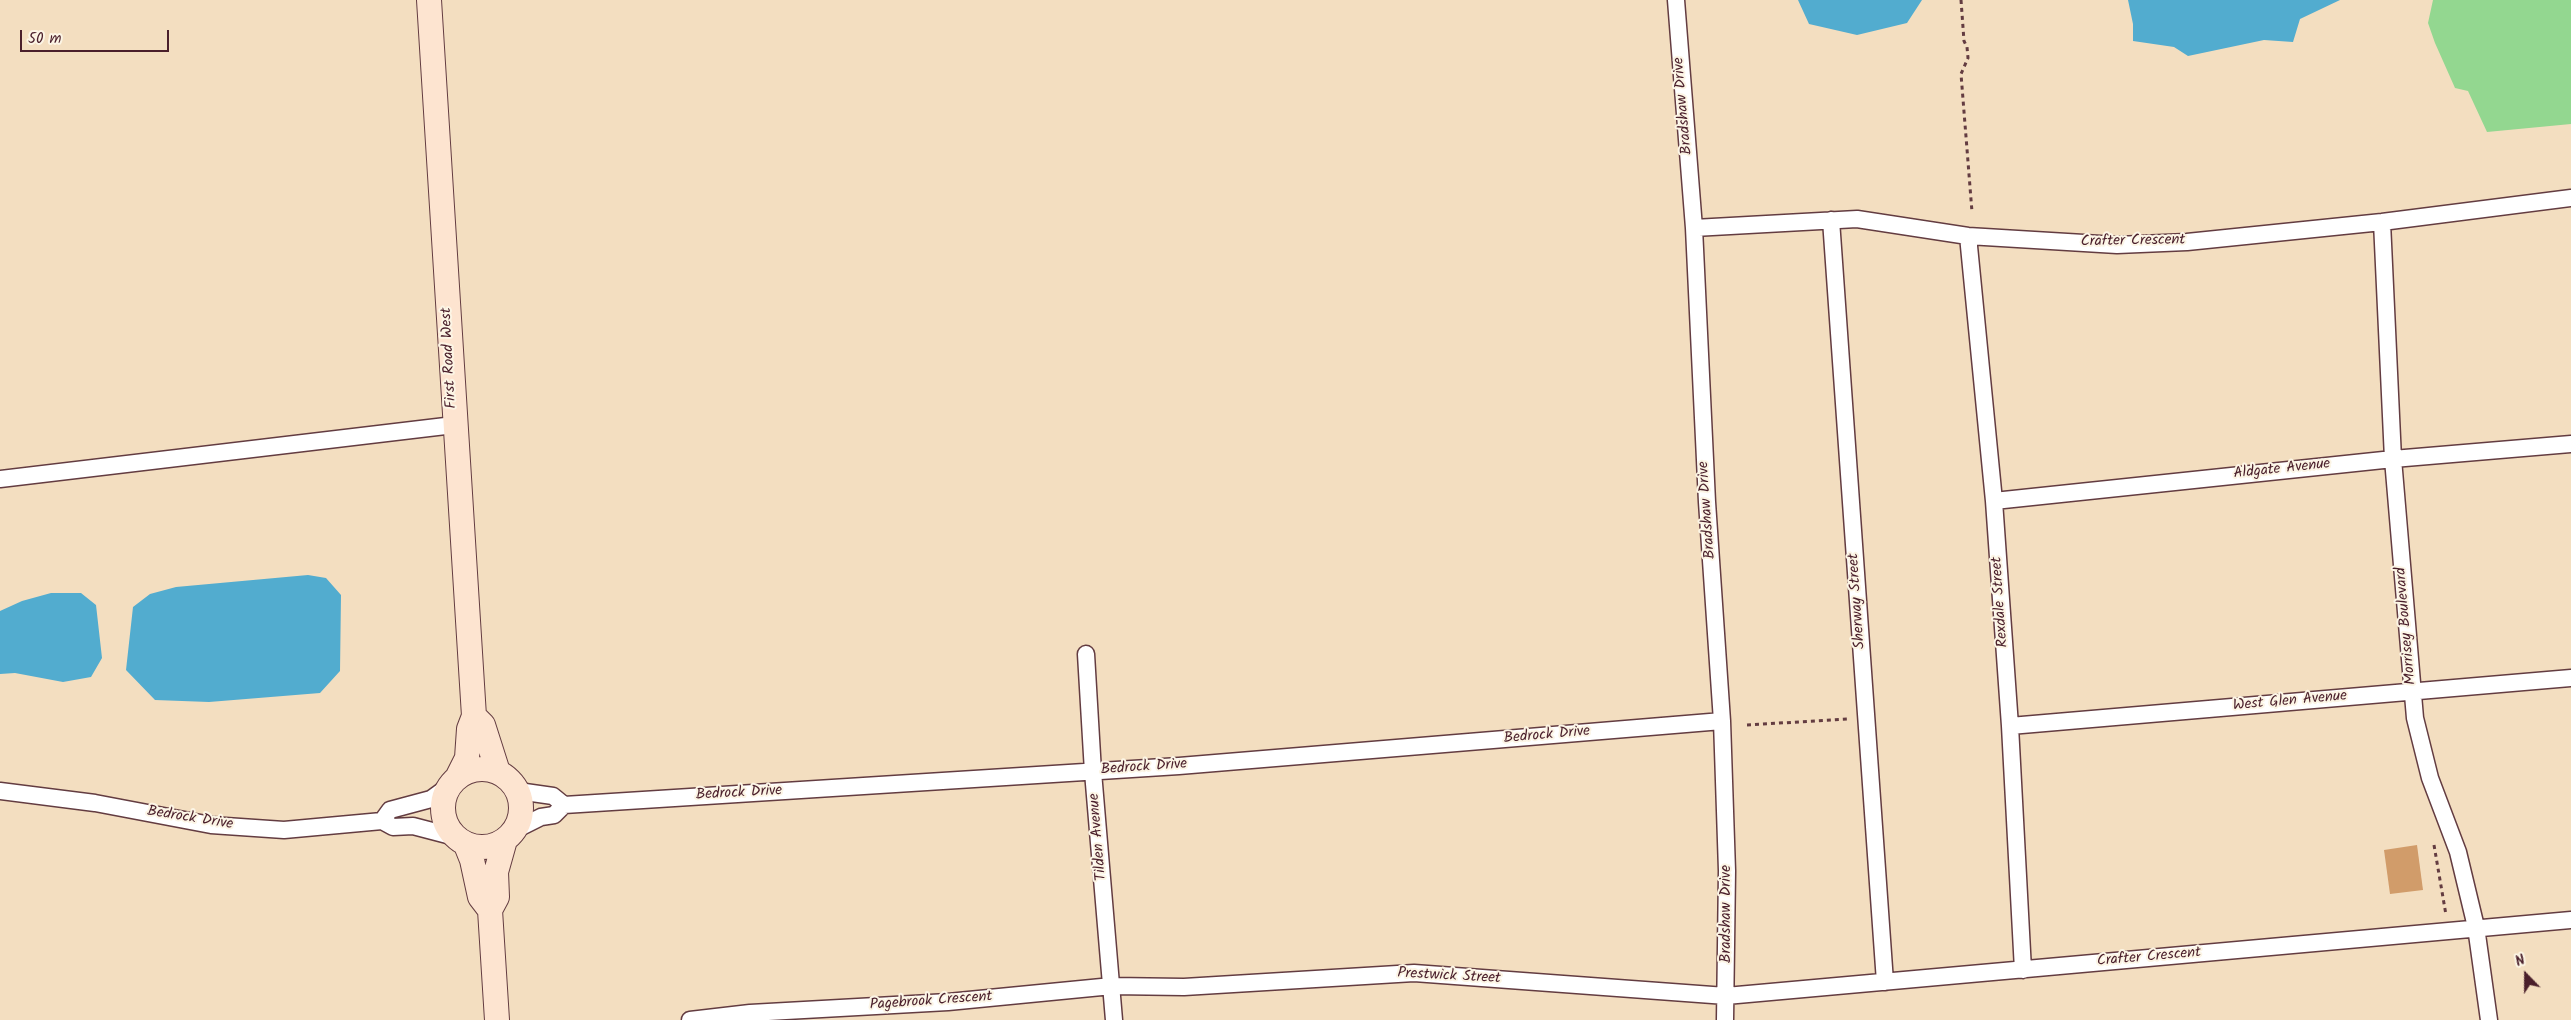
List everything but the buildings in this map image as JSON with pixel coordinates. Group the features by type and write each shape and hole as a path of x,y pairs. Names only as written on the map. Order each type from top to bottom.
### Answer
{"street":[{"name":"First Road West","path":"429,0 454,424 474,716 469,729 467,758 444,799 442,813 446,826 460,841 472,860 480,898 490,910"},
{"name":"Bradshaw Drive","path":"1676,0 1694,228 1707,502 1722,721 1727,871 1725,1020"},
{"name":"Crafter Crescent","path":"1694,228 1857,219 1968,236 2117,245 2187,242 2382,222 2571,198"},
{"name":"Sherway Street","path":"1831,220 1885,982"},
{"name":"Morrisey Boulevard","path":"2382,222 2393,459 2415,718 2430,778 2458,852 2476,928 2489,1020"},
{"name":"Rexdale Street","path":"1968,236 1994,501 2010,726 2023,970"},
{"path":"0,479 454,424"},
{"name":"Aldgate Avenue","path":"1994,501 2393,459 2571,444"},
{"name":"Tilden Avenue","path":"1086,654 1093,772 1114,1020"},
{"name":"West Glen Avenue","path":"2010,726 2571,678"},
{"name":"First Road West","path":"474,716 483,725 498,772"},
{"name":"Bedrock Drive","path":"510,835 541,817 554,815 564,805 1093,772 1722,721"},
{"path":"454,781 471,770 485,769 498,772 510,780 518,791"},
{"name":"Bedrock Drive","path":"382,820 390,810 430,799 454,781"},
{"name":"Bedrock Drive","path":"0,790 94,803 211,825 284,830 382,820 392,827 413,826 460,841"},
{"name":"First Road West","path":"497,1020 490,910 497,897 496,872 510,835 520,818 522,804 518,791"},
{"name":"Bedrock Drive","path":"518,791 553,796 564,805"},
{"path":"460,841 479,848 493,846 510,835"},
{"name":"Crafter Crescent","path":"1726,996 2571,920"},
{"name":"Prestwick Street","path":"1112,986 1184,987 1414,973 1726,996"},
{"name":"Pagebrook Crescent","path":"690,1020 750,1013 948,1002 1112,986"}],"path":[{"path":"1961,0 1964,41 1967,47 1968,58 1961,74 1972,212"},
{"path":"1747,725 1848,718"},
{"path":"2433,841 2446,908 2446,930"}],"green space":[{"path":"2433,0 2571,0 2571,124 2487,132 2468,91 2455,88 2435,43 2428,23"}],"water":[{"path":"1798,0 1922,0 1907,23 1857,35 1809,24"},
{"path":"2128,0 2340,0 2300,19 2293,42 2264,40 2188,56 2174,47 2133,41 2133,24"},
{"path":"308,575 326,578 341,595 340,671 320,693 209,702 155,700 126,670 133,607 150,594 176,587"},
{"path":"51,593 81,593 96,605 102,658 91,677 63,682 15,673 0,674 0,611 22,601"}]}
